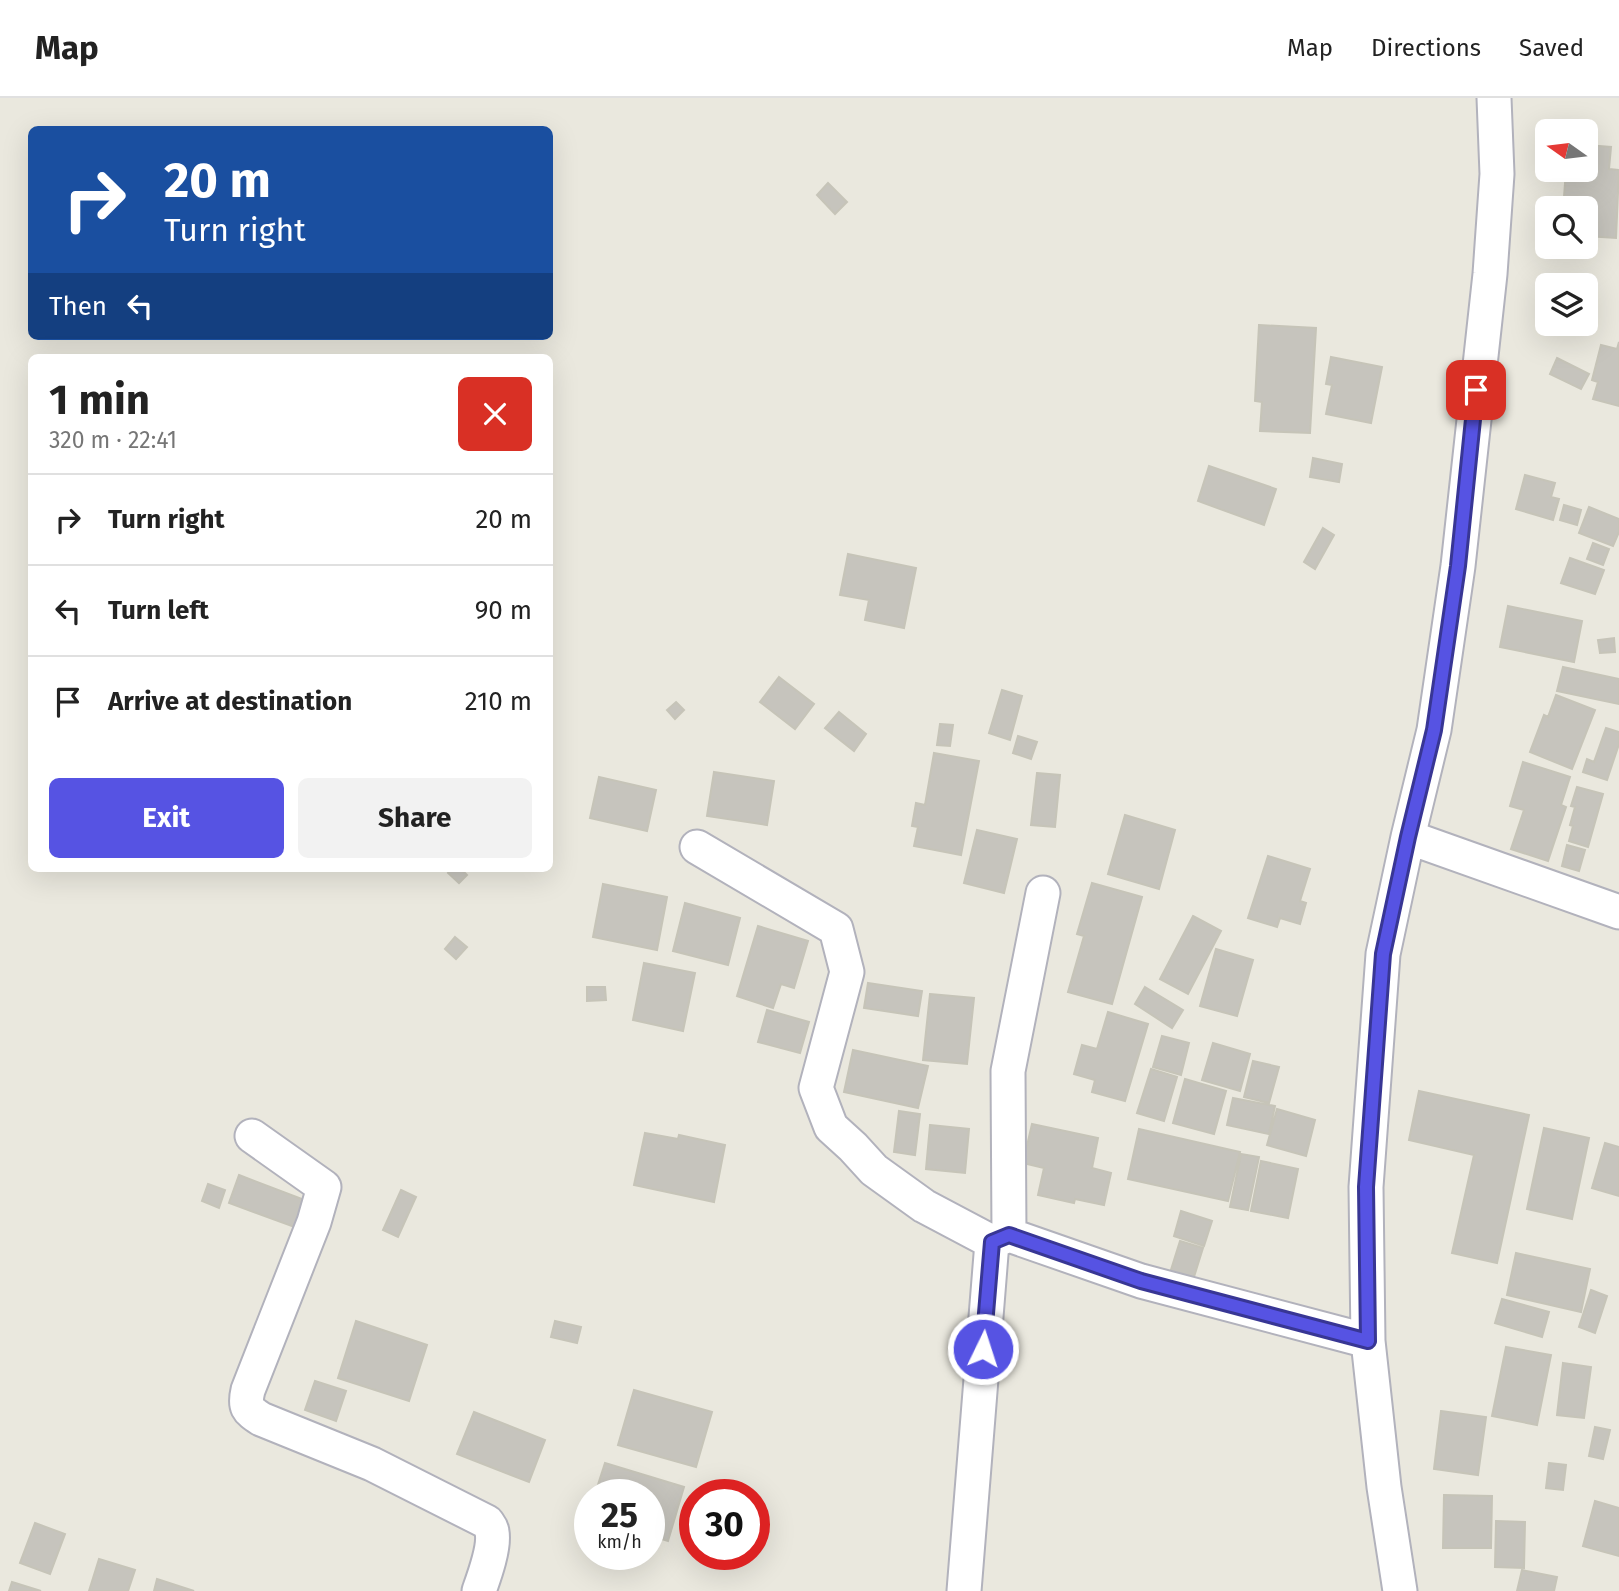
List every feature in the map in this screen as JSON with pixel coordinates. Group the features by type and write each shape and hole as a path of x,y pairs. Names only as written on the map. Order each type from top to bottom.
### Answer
{"street":[{"path":"1400,1591 1384,1487 1368,1341 1366,1187 1373,1073 1383,954 1434,730 1458,566 1492,249 1497,174 1494,98"},
{"path":"1408,837 1619,912"},
{"path":"698,847 836,929 848,972 816,1088 831,1126 874,1170 924,1206 1001,1239 1141,1281 1368,1341"},
{"path":"964,1591 1001,1239 1008,1071 1043,893"},
{"path":"252,1136 324,1187 314,1222 248,1390 247,1408 261,1419 372,1464 487,1522 492,1530 492,1540 479,1591"}],"building":[{"path":"1598,146 1611,147 1609,169 1619,170 1616,238 1598,237 1598,196 1564,196 1565,182 1598,182"},
{"path":"828,183 847,202 835,214 817,195"},
{"path":"1259,325 1316,328 1310,433 1260,431 1262,402 1255,401"},
{"path":"1619,342 1619,406 1593,399 1598,382 1592,380 1601,345 1617,349"},
{"path":"1331,357 1382,367 1371,423 1326,414 1332,385 1326,384"},
{"path":"1557,358 1589,374 1581,389 1550,374"},
{"path":"1313,458 1342,464 1339,482 1310,477"},
{"path":"1209,466 1276,489 1264,525 1198,501"},
{"path":"1525,475 1555,483 1551,497 1559,499 1553,520 1516,509"},
{"path":"1564,505 1581,510 1577,525 1560,520"},
{"path":"1589,507 1619,519 1619,532 1613,546 1579,533"},
{"path":"1323,528 1334,535 1315,569 1304,562"},
{"path":"1593,543 1609,549 1603,565 1587,559"},
{"path":"848,554 916,568 904,628 865,620 869,600 840,595"},
{"path":"1570,558 1604,570 1595,594 1561,583"},
{"path":"1508,606 1582,621 1574,662 1500,647"},
{"path":"1614,638 1615,652 1600,653 1598,640"},
{"path":"1563,667 1619,679 1619,704 1557,691"},
{"path":"779,677 814,704 795,729 760,702"},
{"path":"1002,690 1022,696 1010,740 989,733"},
{"path":"1556,695 1595,710 1572,769 1530,752 1544,715 1548,717"},
{"path":"676,702 684,710 675,719 667,710"},
{"path":"839,712 866,734 854,751 825,728"},
{"path":"940,724 953,725 950,746 937,745"},
{"path":"1606,728 1619,732 1619,744 1607,780 1583,772 1587,759 1594,762"},
{"path":"1018,736 1037,742 1031,759 1013,753"},
{"path":"934,753 979,761 961,855 914,846 918,827 912,826 916,803 925,805"},
{"path":"1523,762 1570,777 1561,805 1566,807 1548,861 1511,849 1524,810 1510,806"},
{"path":"714,772 774,781 767,825 707,816"},
{"path":"1037,773 1060,775 1055,827 1031,825"},
{"path":"599,777 656,790 647,831 590,818"},
{"path":"1577,787 1603,794 1588,847 1569,841 1575,807 1571,806"},
{"path":"1125,815 1175,830 1159,889 1108,874"},
{"path":"977,830 1017,839 1004,893 964,883"},
{"path":"1567,845 1585,850 1579,871 1562,866"},
{"path":"1268,856 1310,869 1300,901 1306,903 1300,924 1280,918 1277,927 1248,918"},
{"path":"464,872 467,875 459,883 448,873"},
{"path":"1092,883 1142,897 1112,1004 1068,992 1084,936 1077,934"},
{"path":"603,884 667,897 657,950 593,937"},
{"path":"685,903 740,918 728,965 673,951"},
{"path":"1193,916 1221,931 1188,994 1160,979"},
{"path":"758,926 808,941 794,988 781,984 773,1008 737,996"},
{"path":"455,937 467,947 456,959 445,949"},
{"path":"1216,949 1253,960 1237,1016 1200,1006"},
{"path":"644,963 695,973 683,1031 633,1020"},
{"path":"868,983 922,991 918,1016 864,1008"},
{"path":"587,987 605,987 606,1000 587,1001"},
{"path":"1145,987 1183,1010 1172,1028 1135,1004"},
{"path":"930,994 974,998 967,1064 923,1060"},
{"path":"767,1010 809,1022 800,1053 758,1042"},
{"path":"1108,1012 1148,1024 1125,1101 1092,1092 1095,1080 1074,1074 1082,1045 1097,1049"},
{"path":"1162,1036 1189,1043 1181,1075 1153,1067"},
{"path":"1213,1043 1250,1054 1240,1091 1202,1080"},
{"path":"853,1050 928,1066 918,1108 844,1092"},
{"path":"1253,1061 1279,1067 1269,1103 1244,1097"},
{"path":"1151,1069 1177,1077 1164,1121 1137,1113"},
{"path":"1185,1079 1226,1091 1214,1134 1173,1123"},
{"path":"1419,1091 1529,1115 1497,1263 1452,1253 1474,1155 1409,1140"},
{"path":"1233,1098 1275,1106 1269,1134 1227,1125"},
{"path":"1277,1109 1315,1120 1306,1156 1267,1145"},
{"path":"899,1111 920,1114 915,1155 894,1152"},
{"path":"1032,1124 1098,1138 1092,1168 1111,1173 1104,1205 1075,1199 1074,1203 1038,1195 1044,1168 1023,1163"},
{"path":"930,1125 969,1129 965,1173 926,1169"},
{"path":"1544,1128 1589,1138 1572,1219 1527,1209"},
{"path":"1139,1129 1240,1152 1228,1201 1128,1179"},
{"path":"645,1133 678,1139 679,1135 725,1145 714,1202 634,1185"},
{"path":"1605,1143 1619,1147 1619,1196 1592,1188"},
{"path":"1241,1154 1259,1157 1248,1210 1230,1207"},
{"path":"1261,1161 1298,1169 1288,1218 1251,1211"},
{"path":"239,1175 310,1202 300,1229 229,1203"},
{"path":"208,1184 225,1190 219,1208 202,1201"},
{"path":"401,1190 416,1197 398,1237 383,1230"},
{"path":"1181,1211 1212,1221 1204,1246 1174,1236"},
{"path":"1180,1241 1203,1248 1193,1280 1170,1273"},
{"path":"1516,1253 1590,1269 1581,1312 1507,1295"},
{"path":"1591,1290 1607,1296 1595,1333 1579,1327"},
{"path":"1502,1299 1549,1312 1542,1337 1495,1323"},
{"path":"356,1321 427,1345 409,1401 338,1378"},
{"path":"555,1321 581,1327 577,1343 551,1337"},
{"path":"1506,1347 1551,1355 1537,1425 1492,1416"},
{"path":"1563,1363 1591,1367 1584,1418 1557,1415"},
{"path":"315,1381 346,1391 336,1421 305,1410"},
{"path":"634,1390 712,1412 696,1467 618,1445"},
{"path":"1441,1411 1486,1417 1478,1475 1434,1469"},
{"path":"474,1412 545,1440 529,1482 457,1454"},
{"path":"1595,1427 1610,1430 1603,1459 1589,1456"},
{"path":"605,1463 658,1479 600,1479"},
{"path":"1549,1463 1566,1465 1563,1490 1546,1488"},
{"path":"665,1481 679,1485 679,1504 668,1541 665,1540"},
{"path":"1444,1495 1492,1496 1491,1548 1443,1548"},
{"path":"1595,1501 1619,1508 1619,1556 1583,1546"},
{"path":"1496,1521 1525,1522 1524,1568 1495,1567"},
{"path":"35,1523 65,1534 50,1574 20,1563"},
{"path":"99,1559 135,1570 128,1591 89,1591"},
{"path":"1522,1570 1557,1577 1554,1591 1517,1591"},
{"path":"157,1579 194,1591 154,1591"},
{"path":"12,1582 41,1591 9,1591"}],"route":[{"path":"983,1349 992,1242 1009,1235 1141,1281 1368,1341 1366,1187 1383,954 1434,730 1458,566 1476,390"}]}
